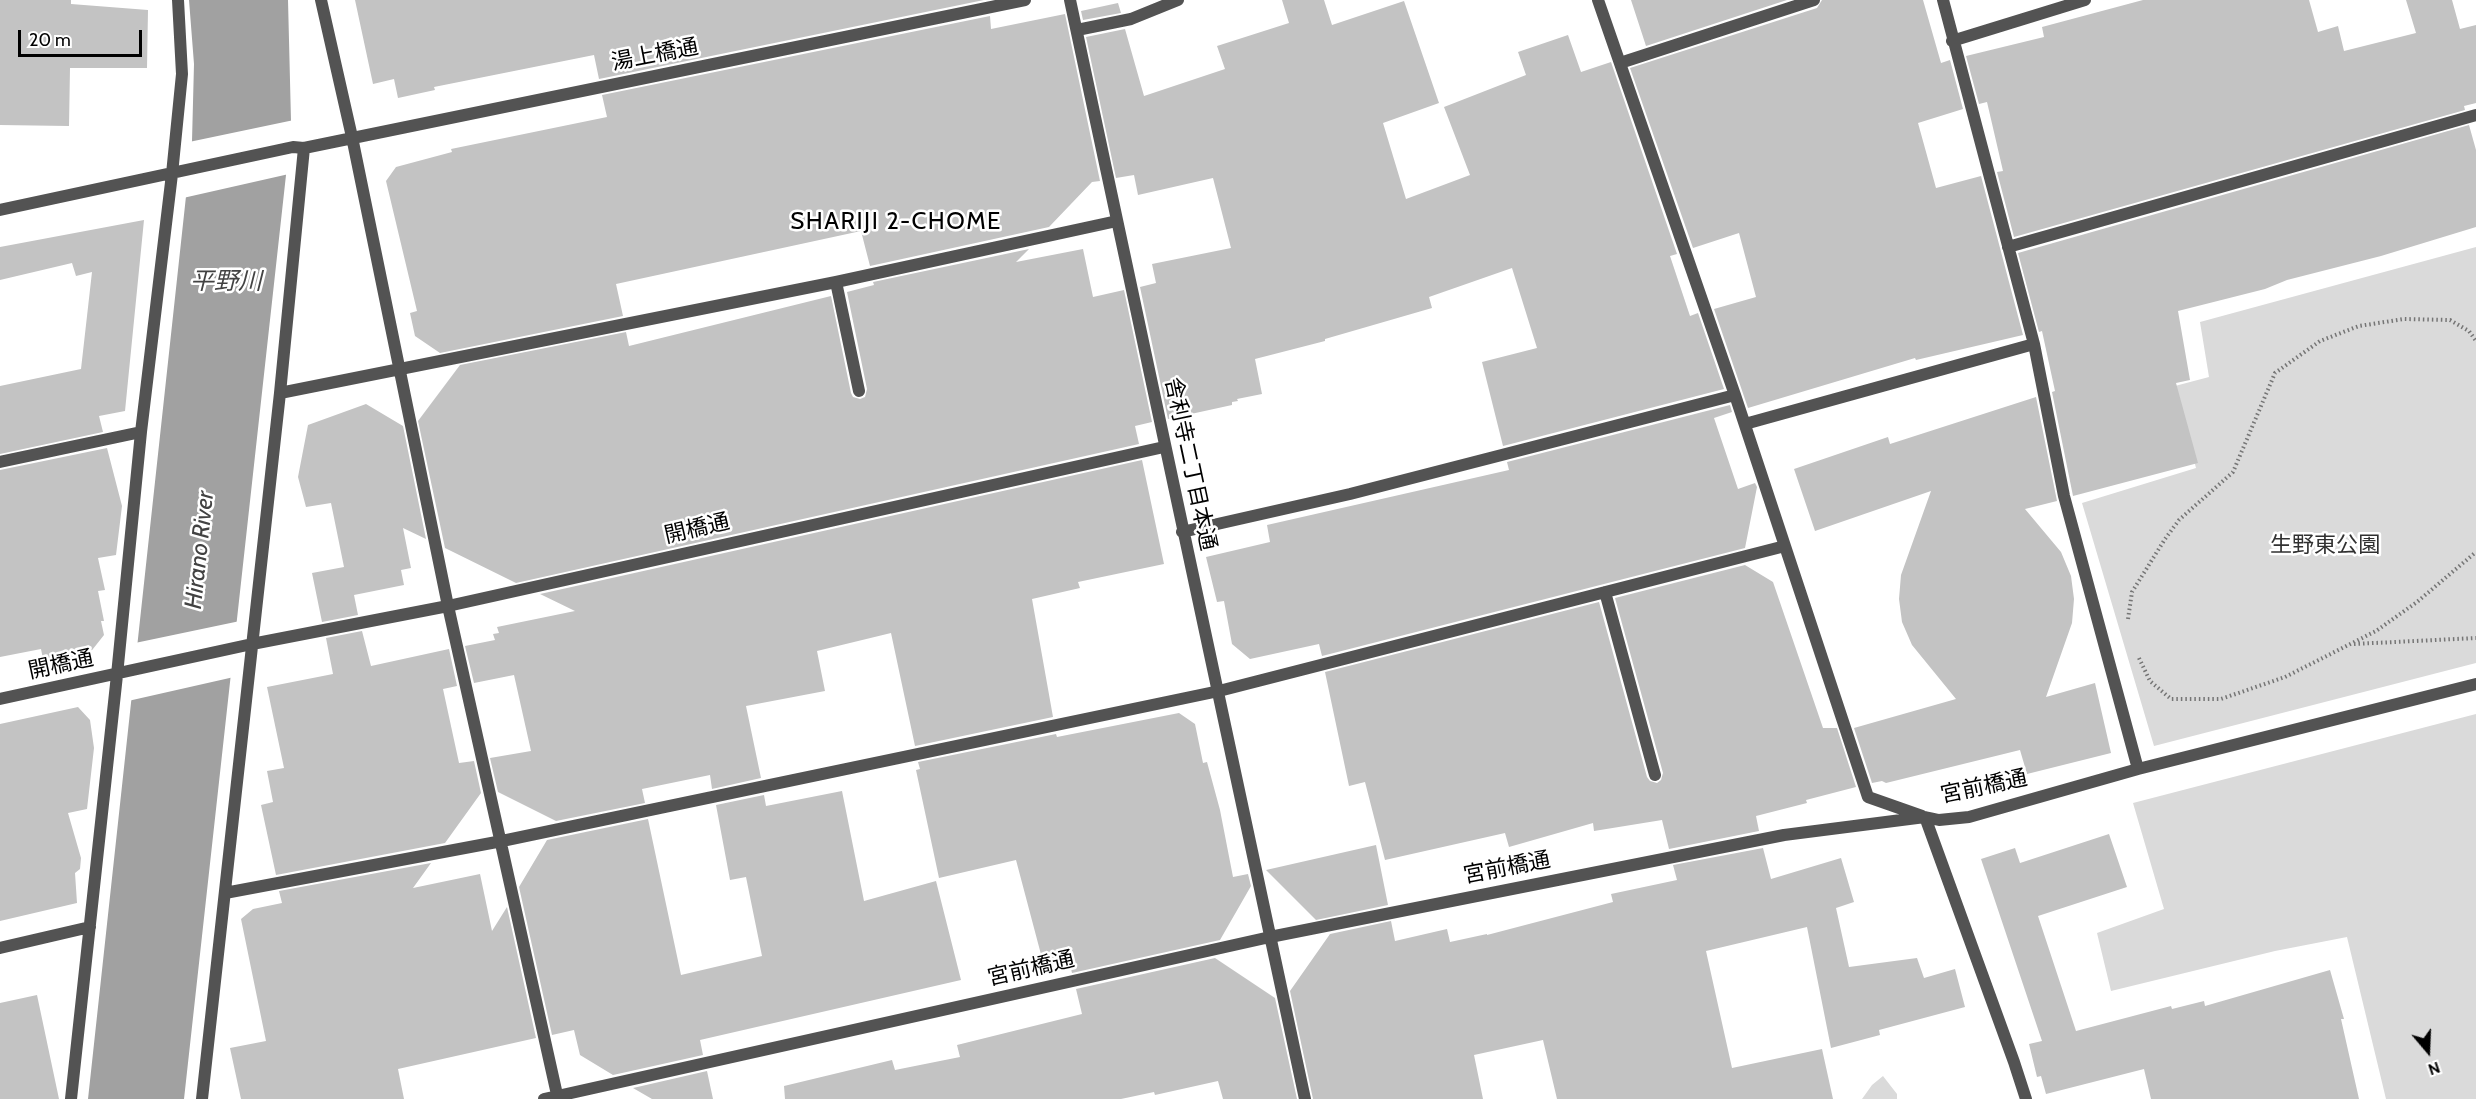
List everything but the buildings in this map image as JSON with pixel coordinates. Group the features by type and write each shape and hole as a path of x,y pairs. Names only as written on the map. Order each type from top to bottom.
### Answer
{"street":[{"path":"71,1099 141,432 182,74 177,0"},
{"path":"321,0 352,137 448,606 558,1098"},
{"name":"湯上橋通","path":"0,210 185,170 1025,0"},
{"name":"舎利寺二丁目本通","path":"1070,0 1305,1099"},
{"path":"1077,30 1131,19 1178,0"},
{"path":"1599,0 1736,395 1868,797 1924,816 2026,1099"},
{"path":"1620,63 1814,0"},
{"path":"1943,0 2034,344 2064,496 2138,769"},
{"path":"1952,41 2085,0"},
{"path":"2008,247 2476,115"},
{"path":"202,1099 280,393 298,148"},
{"path":"280,393 836,282 1117,221"},
{"path":"836,282 860,391"},
{"path":"1744,424 2034,344"},
{"path":"1182,532 1350,494 1736,395"},
{"path":"0,462 141,432"},
{"name":"開橋通","path":"0,699 239,649 252,644 448,606 1164,447"},
{"path":"225,893 502,841 1219,691 1785,546"},
{"path":"1605,592 1655,775"},
{"name":"宮前橋通","path":"544,1099 558,1098 1270,937 1784,835 1924,816 1939,820 1969,817 2138,769 2476,684"},
{"path":"0,948 90,927"}],"path":[{"path":"2127,622 2132,592 2165,539 2179,520 2233,472 2275,373 2320,341 2359,326 2404,319 2450,321 2469,331 2476,341"},
{"path":"2138,656 2150,681 2171,699 2221,699 2285,677 2376,631 2417,602 2476,552"},
{"path":"2352,644 2476,638"}],"green space":[{"name":"生野東公園","path":"2476,247 2476,663 2154,746 2082,503 2196,468 2175,386 2209,377 2200,322"},
{"path":"2476,714 2476,1099 2386,1099 2347,937 2275,951 2111,991 2097,933 2164,909 2133,803"},
{"path":"1883,1076 1897,1094 1897,1099 1862,1099 1872,1085"}],"water":[{"name":"平野川","path":"189,0 288,0 291,121 184,1099 88,1099 192,141 194,64"}],"pier":[{"path":"294,120 289,174 183,198 189,142"},
{"path":"240,621 234,677 128,701 135,643"}],"district":[{"name":"SHARIJI 2-CHOME","path":"896,222"}],"water label":[{"name":"Hirano River","path":"200,550"}]}
